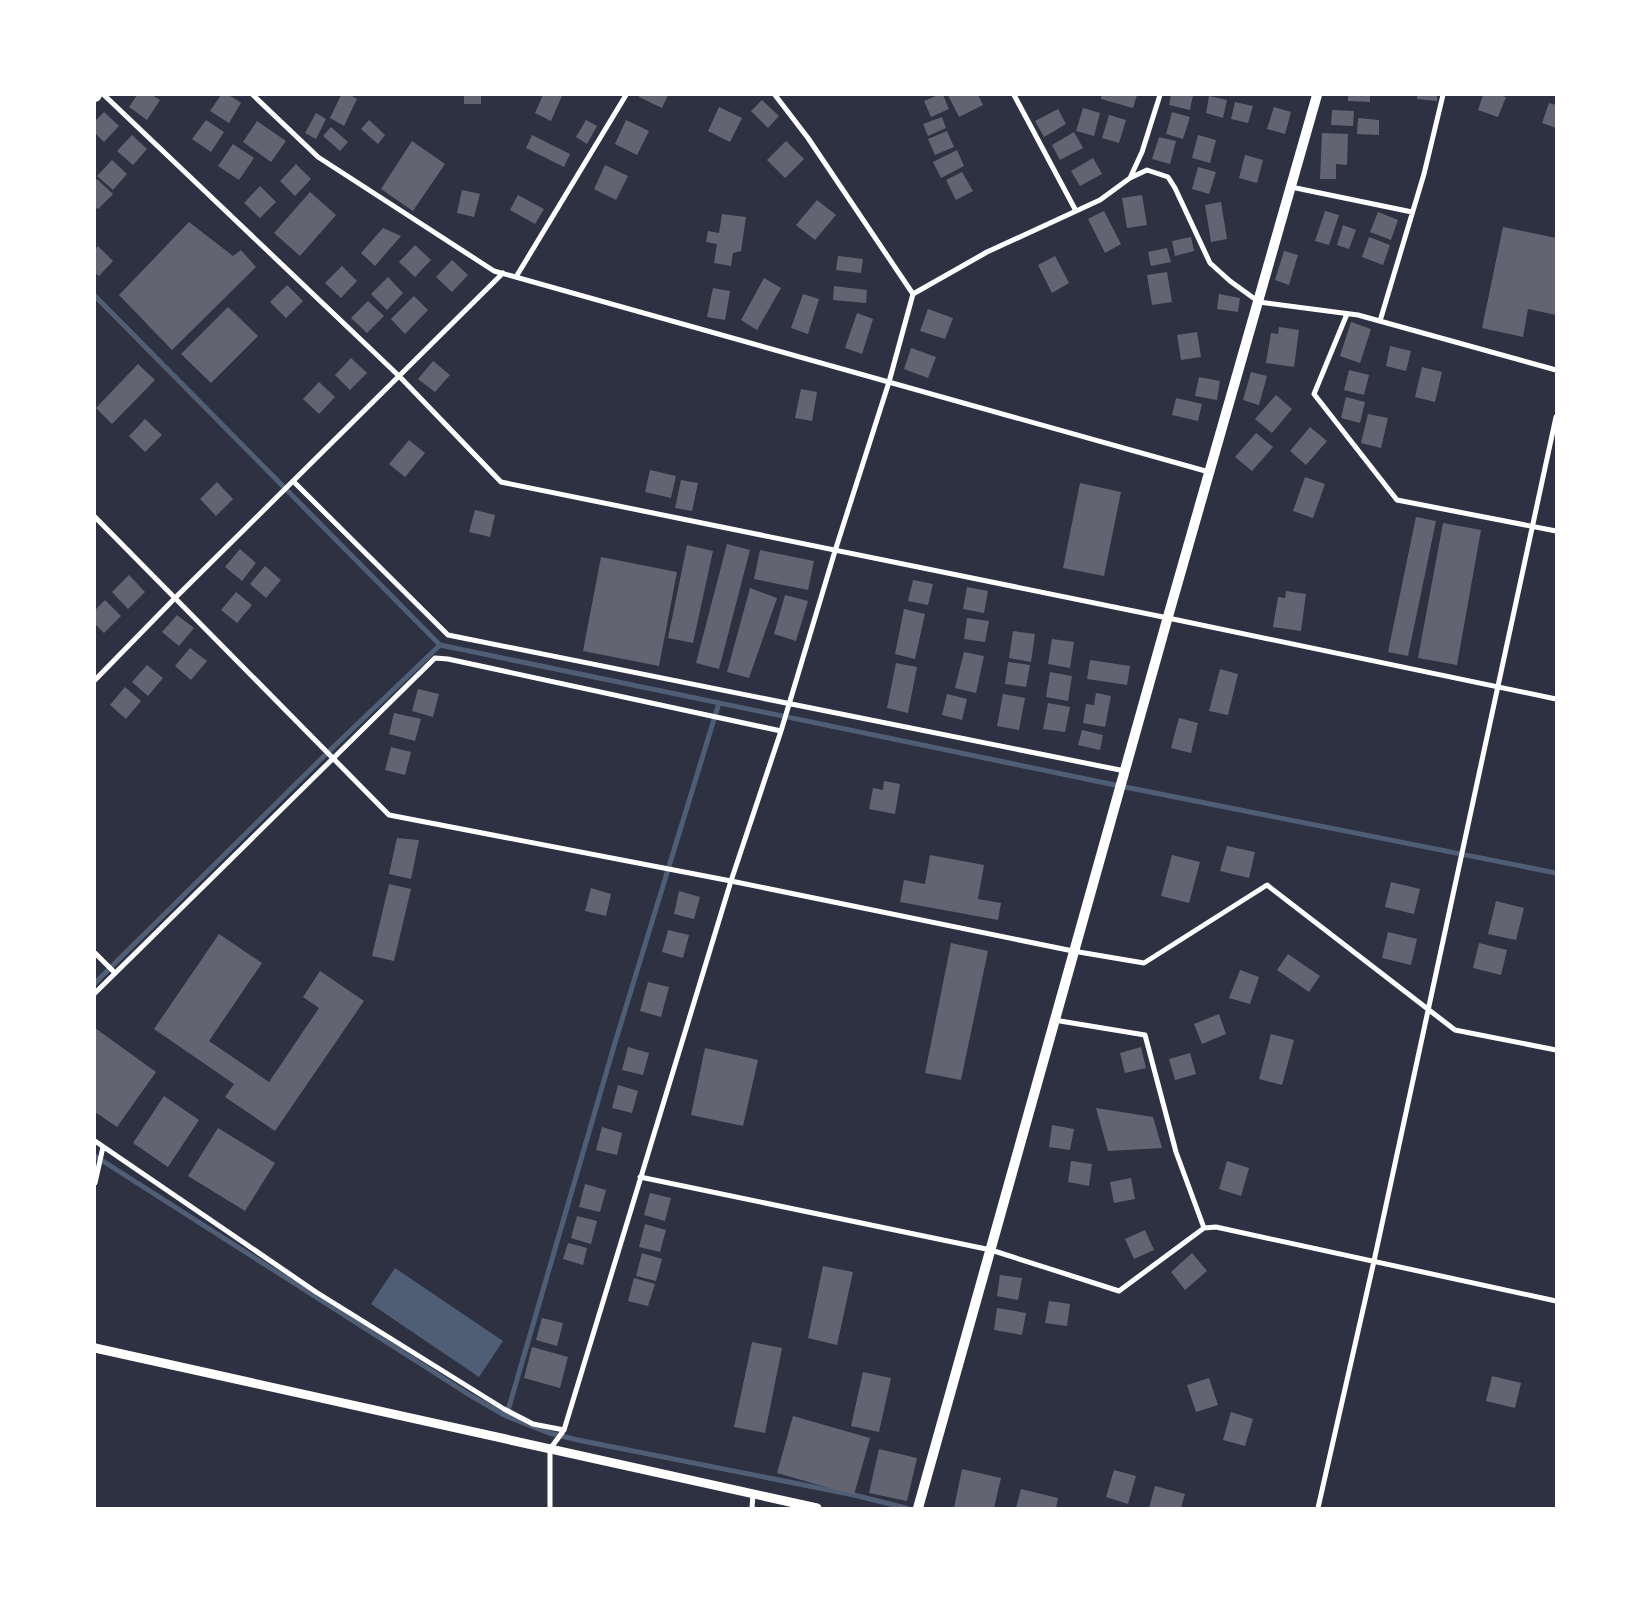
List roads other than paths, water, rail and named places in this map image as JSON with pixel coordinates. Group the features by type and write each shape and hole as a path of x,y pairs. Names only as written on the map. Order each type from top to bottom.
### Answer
{"main road":[{"path":"918,1508 1054,1020 1317,95"}],"street":[{"path":"104,95 399,376 501,482 1556,699"},
{"path":"253,95 318,157 494,271 1209,473"},
{"path":"516,277 626,95"},
{"path":"775,95 808,138 913,294"},
{"path":"1014,95 1076,212"},
{"path":"1130,178 1142,152 1160,95"},
{"path":"1380,321 1424,174 1443,95"},
{"path":"550,1508 550,1450 564,1430 731,881 781,731 835,551 889,382 913,294 987,252 1100,200 1130,178 1147,170 1168,177 1176,188 1210,263 1230,281 1259,302 1347,314 1380,321 1556,370"},
{"path":"1291,187 1412,212"},
{"path":"95,680 175,598 503,273"},
{"path":"1347,314 1314,394 1397,500 1556,531"},
{"path":"1318,1508 1374,1261 1556,416"},
{"path":"293,481 448,635 1125,769"},
{"path":"95,517 389,815 731,881 1074,951 1144,963 1267,886 1455,1030 1556,1050"},
{"path":"95,993 435,658 458,661 781,731"},
{"path":"95,953 115,973"},
{"path":"1054,1020 1145,1035 1176,1152 1204,1228"},
{"path":"95,1141 316,1292 504,1409 533,1424 564,1430"},
{"path":"95,1183 103,1147"},
{"path":"640,1177 991,1250 1119,1291 1204,1228 1216,1227 1556,1301"},
{"path":"95,1348 817,1508"},
{"path":"752,1508 753,1494"}],"water":[{"path":"395,1268 503,1341 479,1377 371,1304"}],"waterway":[{"path":"95,296 440,645 1115,785 1556,873"},
{"path":"95,983 322,758 440,645"},
{"path":"507,1414 614,1046 719,703"},
{"path":"95,1156 468,1394 506,1416 549,1433 578,1440 854,1495 906,1508"}]}
